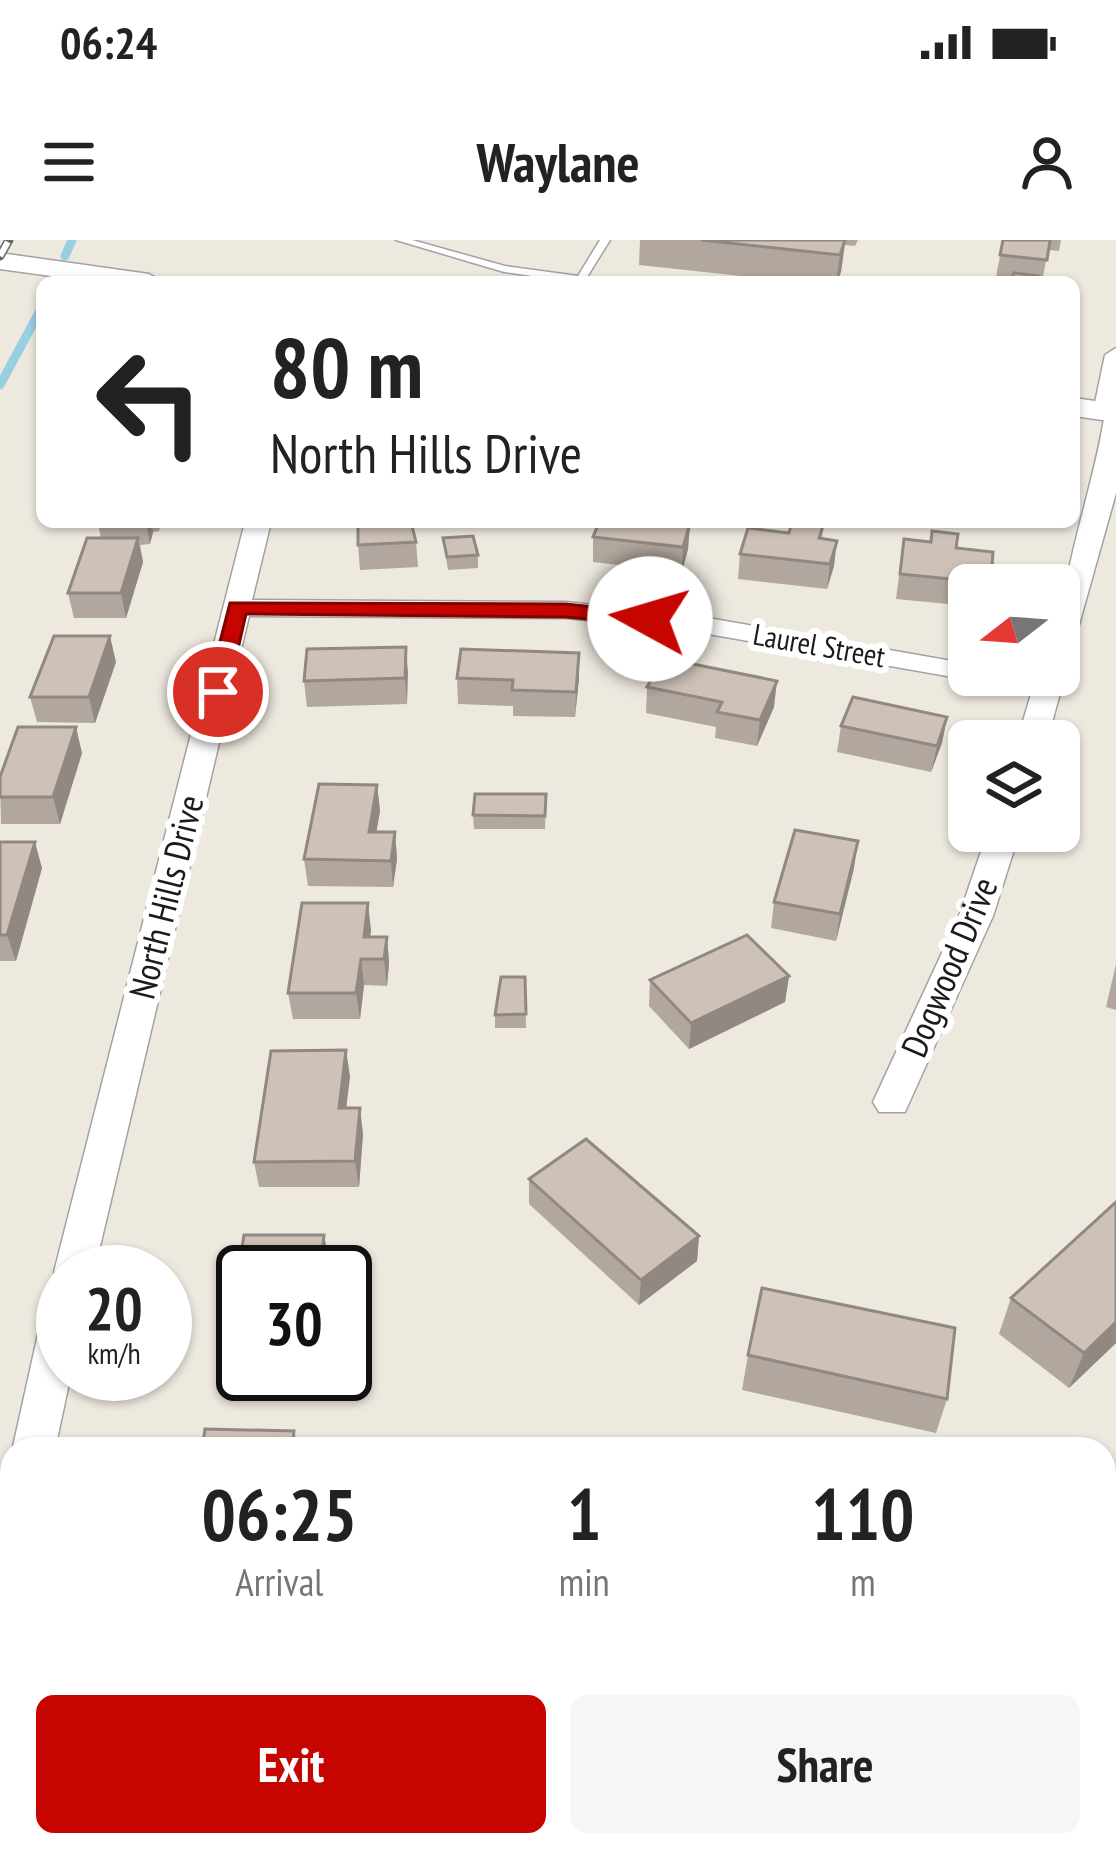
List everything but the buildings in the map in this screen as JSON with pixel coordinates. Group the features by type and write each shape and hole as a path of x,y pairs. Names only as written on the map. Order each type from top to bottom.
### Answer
{"street":[{"path":"0,261 106,276"},
{"path":"1080,575 1104,493 1116,356"},
{"path":"1080,408 1112,414"},
{"name":"North Hills Drive","path":"81,1245 257,528"},
{"path":"1084,561 1116,566"},
{"name":"Laurel Street","path":"238,608 566,610 691,623 948,670"},
{"name":"Dogwood Drive","path":"892,1102 976,916 997,852"},
{"path":"36,1437 44,1401"}],"lane":[{"path":"401,240 437,254 558,276"},
{"path":"582,276 605,240"}],"waterway":[{"path":"65,256 72,240"},
{"path":"0,385 36,318"}],"railway":[{"path":"0,256 9,240"}],"route":[{"path":"218,692 238,608 566,610 650,619"}]}
